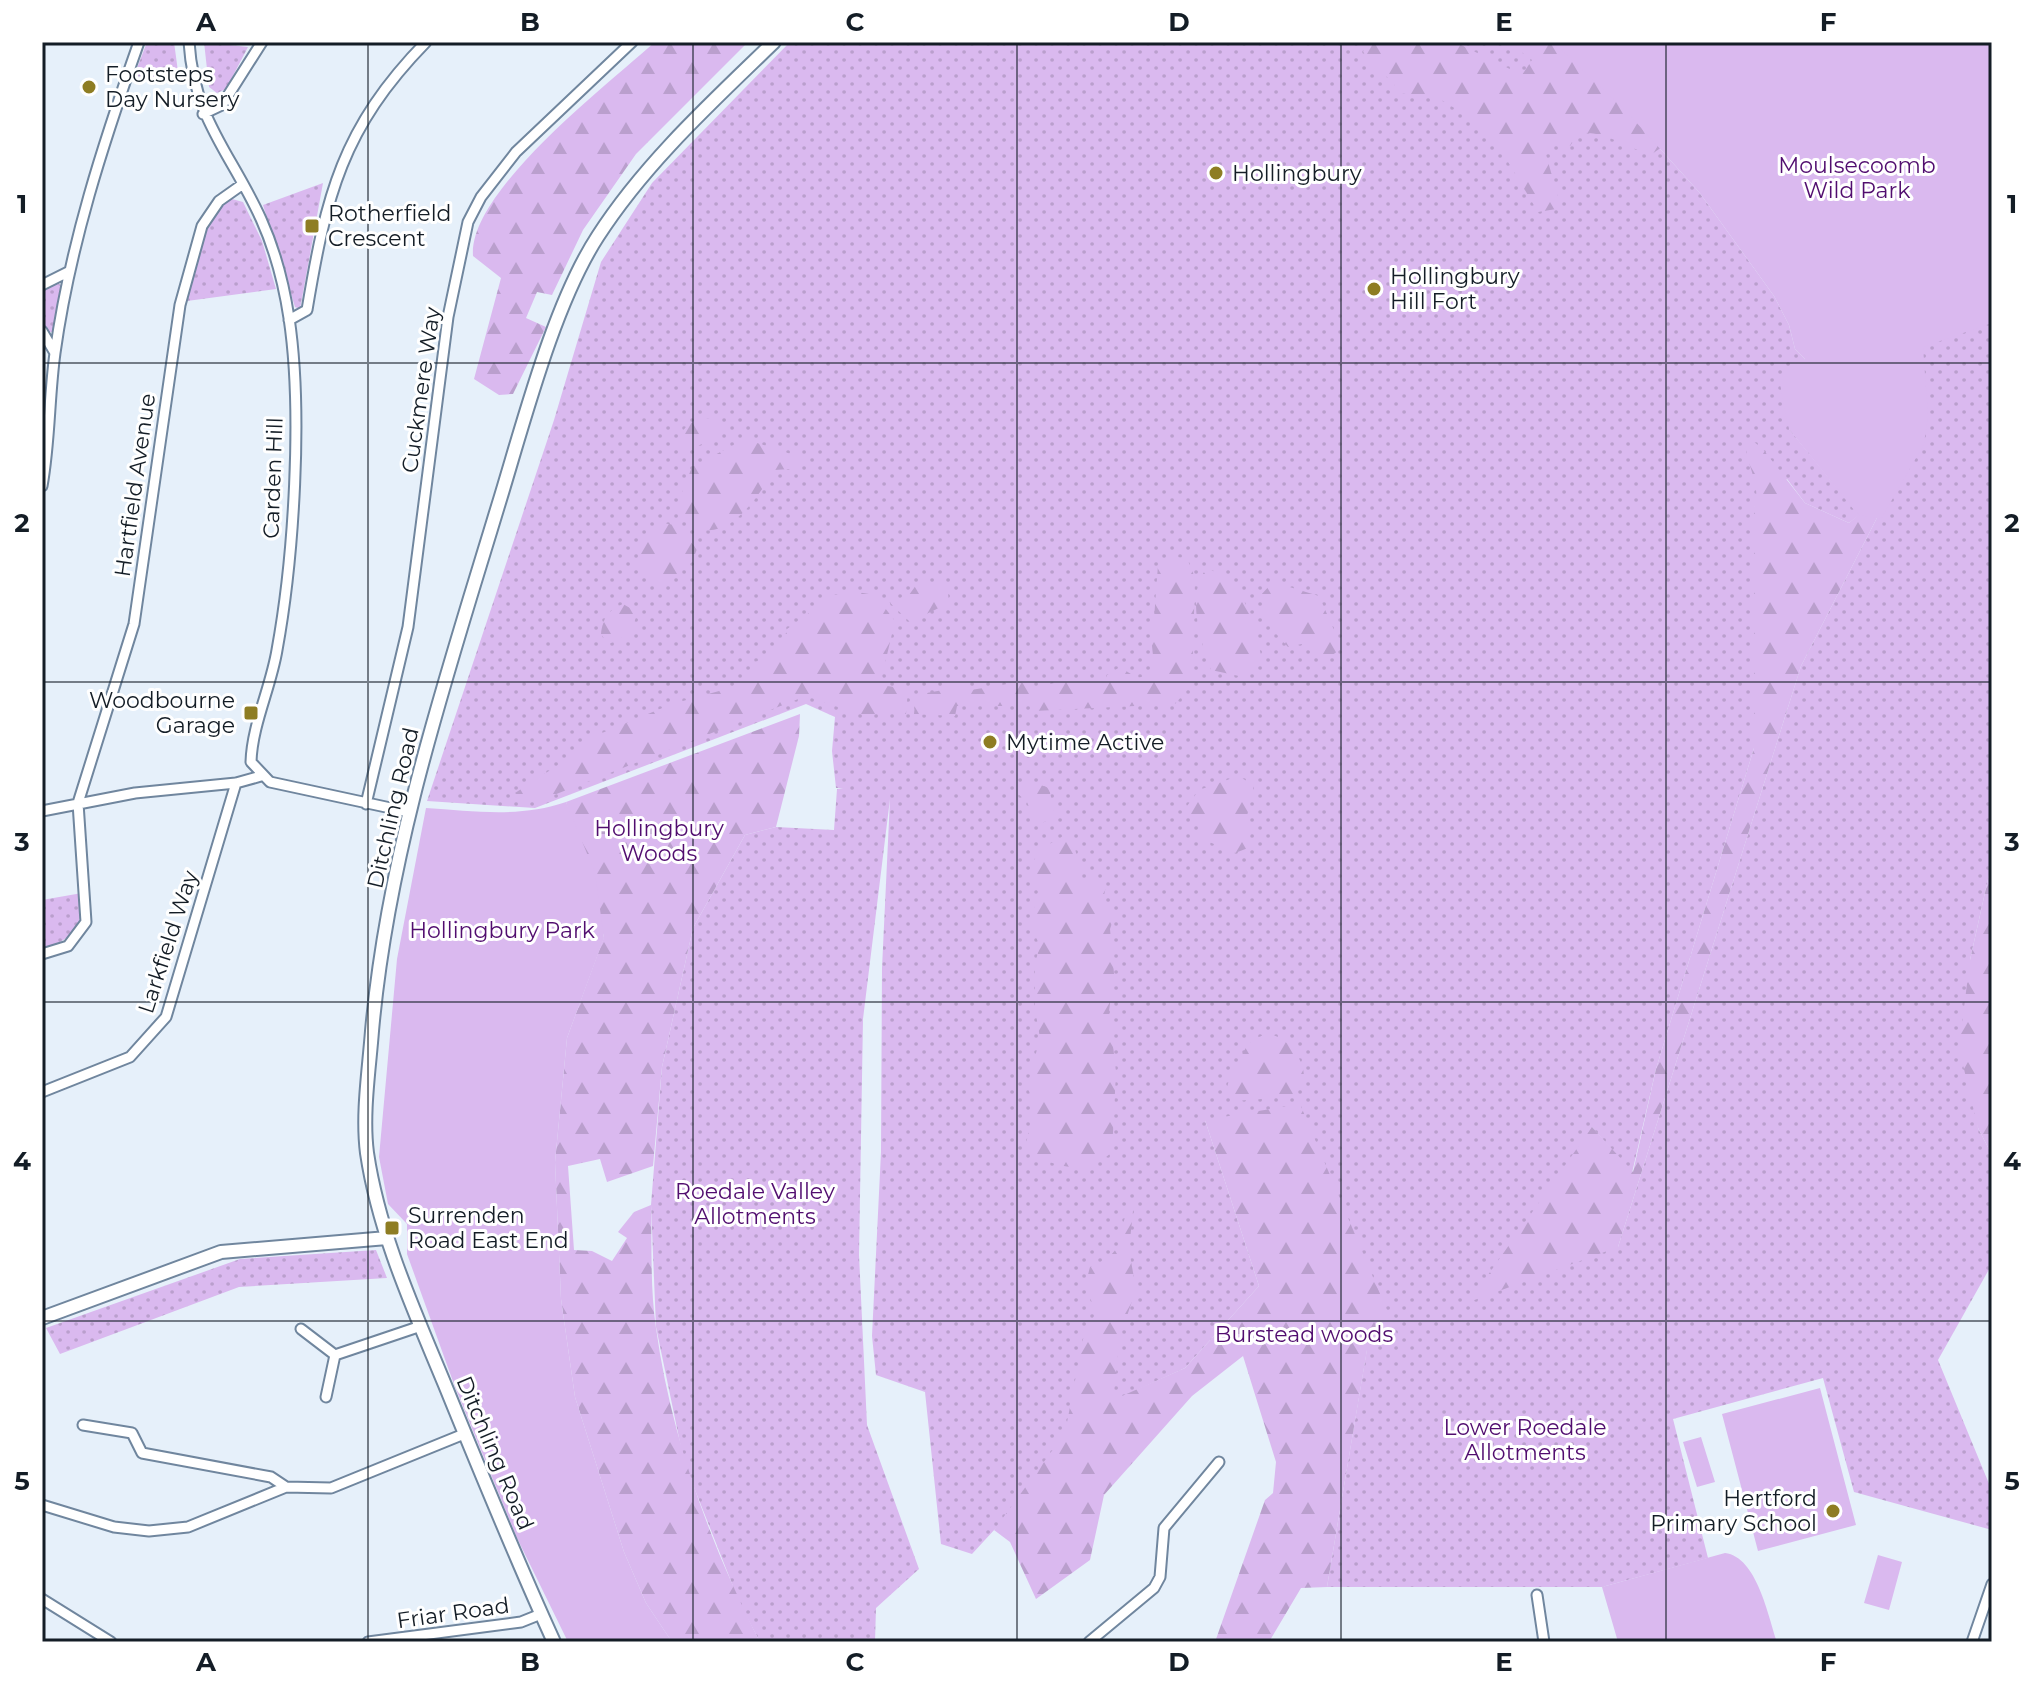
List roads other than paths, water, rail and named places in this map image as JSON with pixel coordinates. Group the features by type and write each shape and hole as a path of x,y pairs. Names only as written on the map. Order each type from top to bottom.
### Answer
{"street":[{"path":"42,486 55,353 70,271 89,186 139,42"},
{"name":"Carden Hill","path":"189,42 192,73 203,114 243,184 270,244 289,320 293,437 289,544 277,649 252,755 253,766 261,776"},
{"path":"203,114 222,105 262,42"},
{"path":"289,320 307,310 327,204 348,147 385,88 426,42"},
{"name":"Cuckmere Way","path":"366,804 408,627 448,317 468,222 481,197 516,152 632,42"},
{"name":"Ditchling Road","path":"554,1642 464,1434 375,1201 366,1146 376,983 409,812 440,697 515,449 564,307 596,238 640,178 774,42"},
{"name":"Hartfield Avenue","path":"78,803 134,624 167,380 180,305 196,241 219,201 243,184"},
{"path":"42,285 70,271"},
{"path":"42,331 55,353"},
{"path":"42,811 78,803 236,783 261,776 270,782 409,812"},
{"name":"Larkfield Way","path":"42,1092 130,1057 166,1017 236,783"},
{"path":"42,954 68,946 86,922 78,803"},
{"path":"42,1318 221,1252 387,1238"},
{"path":"335,1355 421,1326"},
{"path":"301,1329 335,1355"},
{"path":"326,1397 335,1355"},
{"path":"83,1425 132,1433 142,1453 271,1477 286,1487"},
{"path":"42,1505 114,1527 149,1531 188,1527 286,1487 331,1488 464,1434"},
{"path":"1089,1642 1154,1588 1160,1577 1164,1528 1219,1462"},
{"path":"1972,1642 1989,1609 1992,1584"},
{"path":"1537,1595 1544,1642"},
{"path":"42,1599 111,1642"},
{"name":"Friar Road","path":"368,1642 521,1622 541,1614"}],"place":[{"name":"Footsteps Day Nursery","path":"89,87"},
{"name":"Hollingbury","path":"1216,173"},
{"name":"Rotherfield Crescent","path":"312,226"},
{"name":"Hollingbury Hill Fort","path":"1374,289"},
{"name":"Woodbourne Garage","path":"251,713"},
{"name":"Mytime Active","path":"990,742"},
{"name":"Surrenden Road East End","path":"392,1228"},
{"name":"Hertford Primary School","path":"1833,1511"}],"park label":[{"name":"Moulsecoomb Wild Park","path":"1857,178"},
{"name":"Hollingbury Woods","path":"659,840"},
{"name":"Hollingbury Park","path":"502,930"},
{"name":"Roedale Valley Allotments","path":"755,1204"},
{"name":"Burstead woods","path":"1304,1334"},
{"name":"Lower Roedale Allotments","path":"1525,1440"}]}
